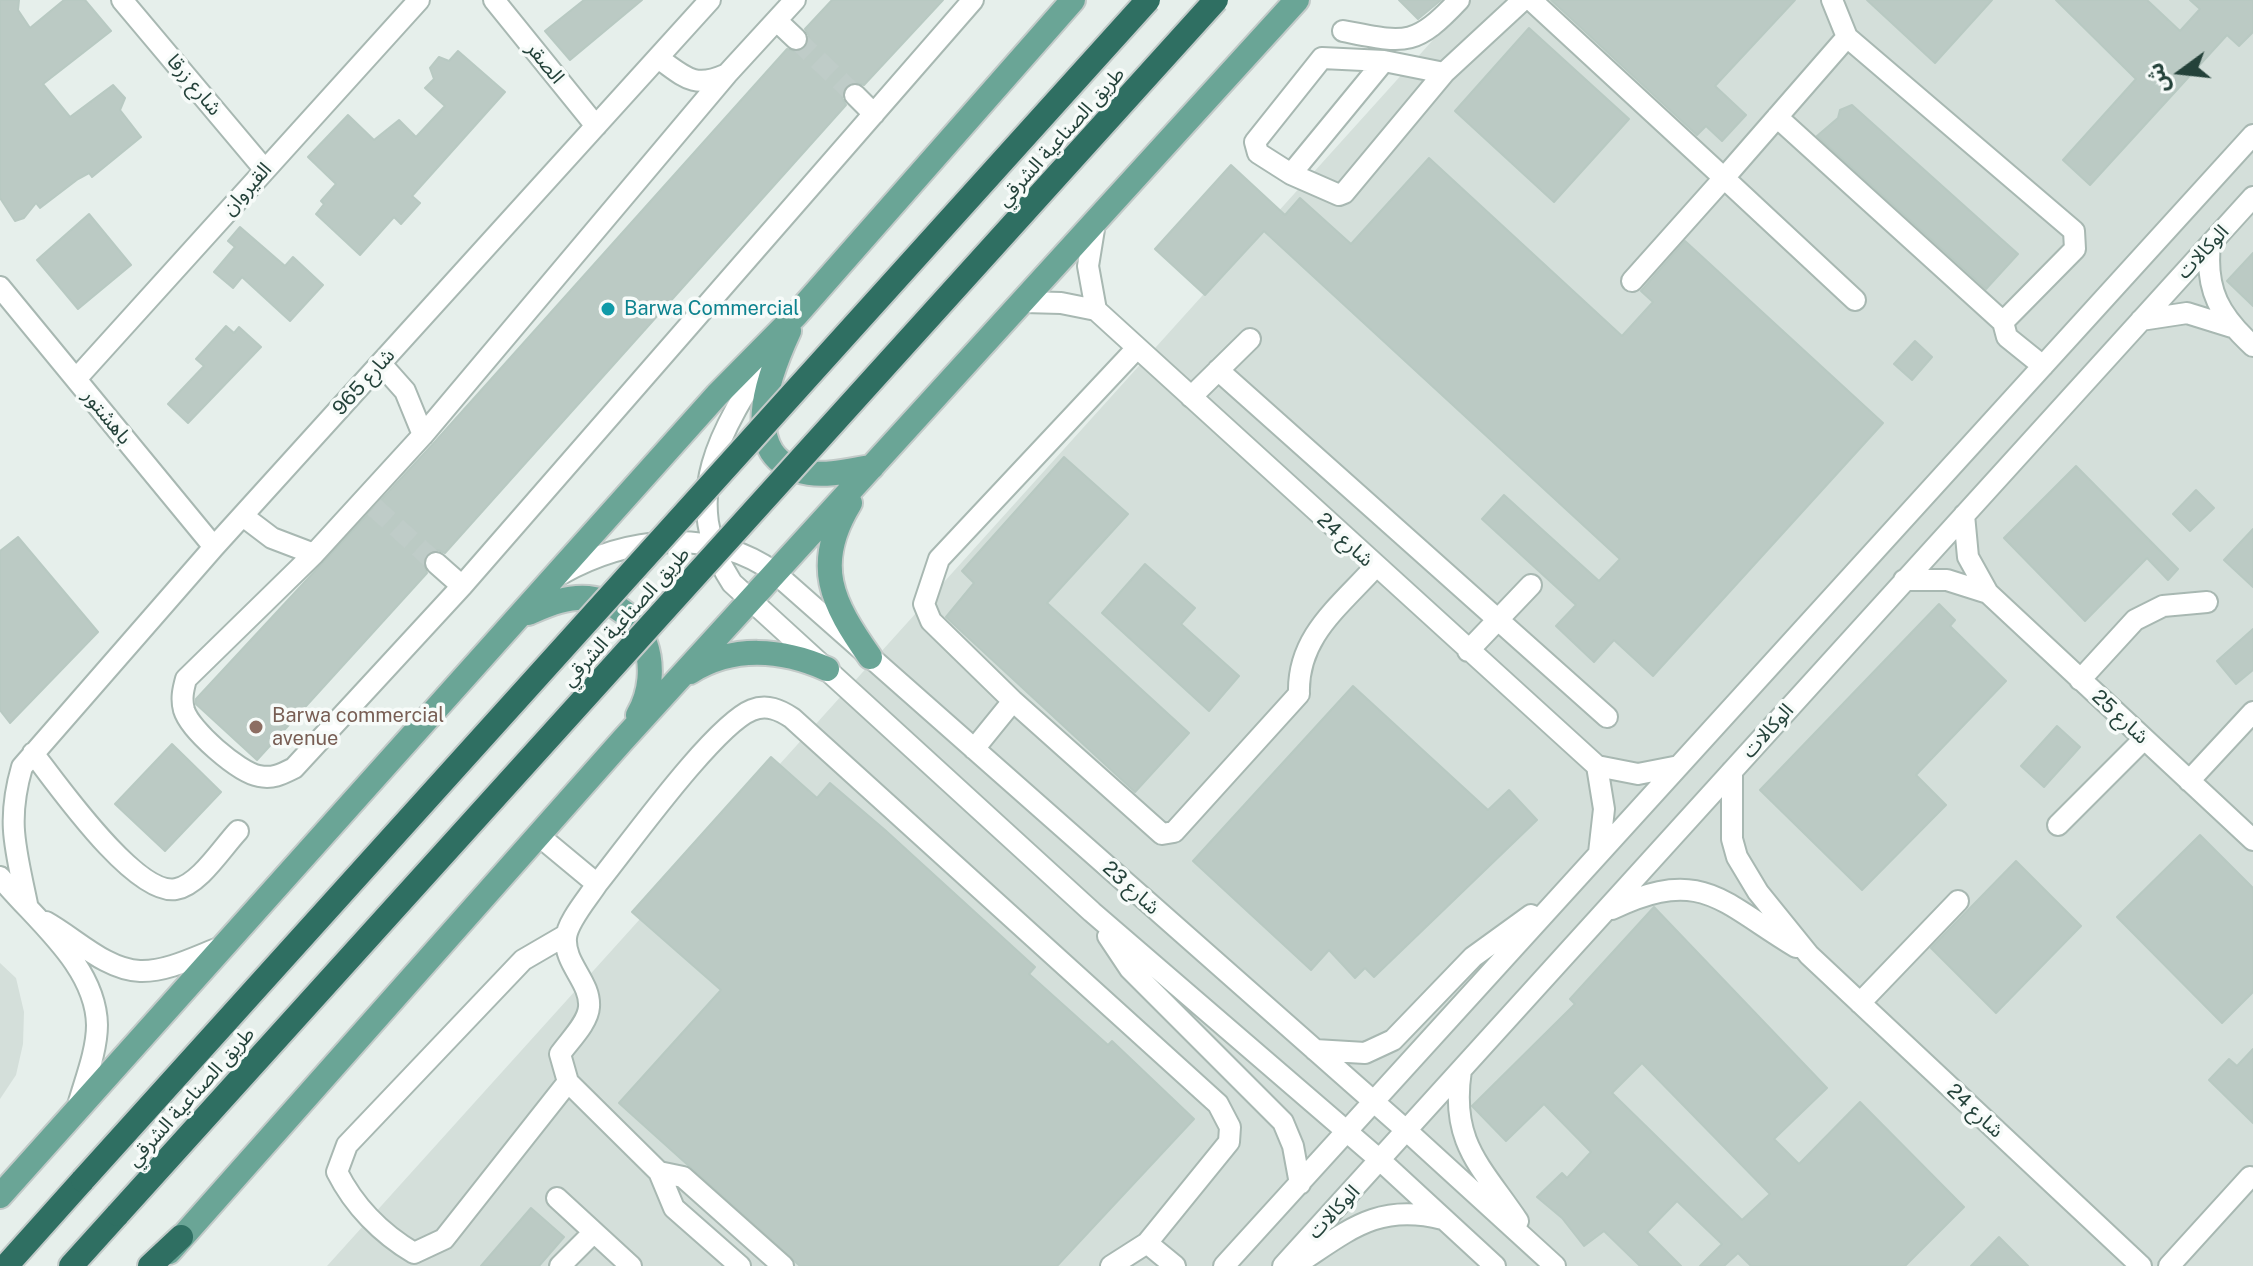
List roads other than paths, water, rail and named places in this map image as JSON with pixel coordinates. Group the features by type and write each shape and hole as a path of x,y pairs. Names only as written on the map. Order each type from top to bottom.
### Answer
{"highway":[{"name":"طريق الصناعية الشرقي","path":"6,1266 1148,0"},
{"name":"طريق الصناعية الشرقي","path":"71,1266 1216,0"},
{"path":"150,1266 181,1237"}],"main road":[{"path":"0,1196 524,615 717,395 796,315 1073,0"},
{"path":"158,1266 774,572 1297,0"},
{"path":"796,315 763,399 762,419 768,440 775,454 797,470 825,473 872,467"},
{"path":"870,657 834,597 829,564 834,533 872,467"},
{"path":"524,615 558,602 587,598 617,609 641,632 652,662 651,679 642,708 622,741"},
{"path":"677,680 718,659 751,653 784,654 827,669"}],"street":[{"name":"شارع زرقا","path":"122,0 265,170"},
{"name":"القيروان","path":"76,379 419,0"},
{"name":"الصقر","path":"494,0 596,126"},
{"name":"شارع 965","path":"33,911 12,822 13,798 28,760 214,547 710,0"},
{"path":"795,0 727,74 369,502 193,670 184,687 184,712 195,727 243,769 257,776 275,777 294,768 462,586 973,0"},
{"path":"1343,31 1389,40 1415,38 1431,30 1459,0"},
{"path":"1444,73 1384,61 1327,56 1318,62 1255,142 1258,153 1291,174 1339,195 1344,193 1444,73 1523,0"},
{"path":"1531,0 1855,300"},
{"path":"1832,0 1847,37 2074,231 2075,249 2003,322"},
{"path":"777,21 796,39"},
{"path":"1632,281 1847,37"},
{"path":"658,58 688,79 706,83 727,74"},
{"path":"1291,174 1384,61"},
{"path":"855,95 874,114"},
{"path":"1777,117 2003,322 2007,337 2043,366"},
{"name":"الوكالات","path":"1224,1266 2253,135"},
{"name":"الوكالات","path":"1283,1266 2253,197"},
{"path":"1024,302 1061,303 1096,310 1088,266 1095,223"},
{"path":"2210,245 2211,289 2219,309 2232,327 2253,346"},
{"name":"باهشتور","path":"0,287 214,547"},
{"name":"شارع 24","path":"1096,310 1597,766"},
{"path":"2141,320 2187,313 2232,327"},
{"path":"796,315 728,420 715,450 706,500 712,546 732,583 1092,912 1348,1132 1495,1266"},
{"path":"1191,397 1250,339"},
{"path":"1137,348 939,559 924,604 931,621 1013,701 1162,834 1174,832 1299,694 1298,670 1307,644 1375,567"},
{"path":"381,364 405,391 423,435"},
{"path":"1218,370 1607,717"},
{"name":"شارع 25","path":"1964,515 1968,557 1988,593 2189,781 2251,834"},
{"path":"243,516 272,538 314,554"},
{"name":"شارع 23","path":"558,576 590,558 629,547 682,542 751,556 774,572 1407,1131 1555,1266"},
{"path":"436,563 462,586"},
{"name":"شارع 25","path":"1904,580 1947,580 1988,593"},
{"path":"1468,651 1531,585"},
{"path":"2080,680 2135,620 2163,606 2207,602"},
{"path":"974,749 1013,701"},
{"path":"568,1082 444,1239 428,1249 414,1253 397,1243 351,1199 337,1172 347,1145 523,960 566,935 597,884 722,731 753,710 777,708 850,769 1218,1104 1230,1127 1229,1142 1147,1243 1111,1266"},
{"path":"2189,781 2253,712"},
{"path":"2058,825 2144,739"},
{"path":"0,774 28,760 150,886 162,890 188,885 238,831"},
{"path":"1599,853 1604,809 1597,766 1638,774 1679,766"},
{"name":"شارع 24","path":"1732,771 1732,839 1737,857 1758,892 1809,955 2141,1266"},
{"path":"538,835 597,884"},
{"path":"3,887 105,959 141,971 156,970 229,944"},
{"name":"الوكالات","path":"1313,1050 1365,1053 1393,1040 1473,957 1567,888"},
{"name":"شارع 24","path":"1602,914 1656,892 1699,889 1719,896 1809,955"},
{"path":"1860,1003 1958,901"},
{"path":"33,911 76,967 95,1009 95,1042 76,1113"},
{"path":"1092,912 1130,969 1283,1122 1293,1146 1300,1184"},
{"path":"566,935 570,964 590,1005 586,1017 560,1054 568,1082 659,1172 674,1208 740,1266"},
{"name":"شارع 23","path":"1461,1070 1457,1100 1463,1137 1538,1251"},
{"path":"659,1172 683,1177 783,1266"},
{"path":"2169,1266 2250,1177"},
{"path":"557,1198 631,1266"},
{"name":"الوكالات","path":"1294,1266 1342,1235 1384,1215 1401,1212 1445,1220"},
{"path":"560,1266 594,1232"},
{"path":"1147,1243 1175,1266"}],"tunnel":[{"path":"796,39 855,95"},
{"path":"374,507 436,563"}],"place":[{"name":"Barwa Commercial","path":"608,309"},
{"name":"Barwa commercial avenue","path":"256,727"}]}
